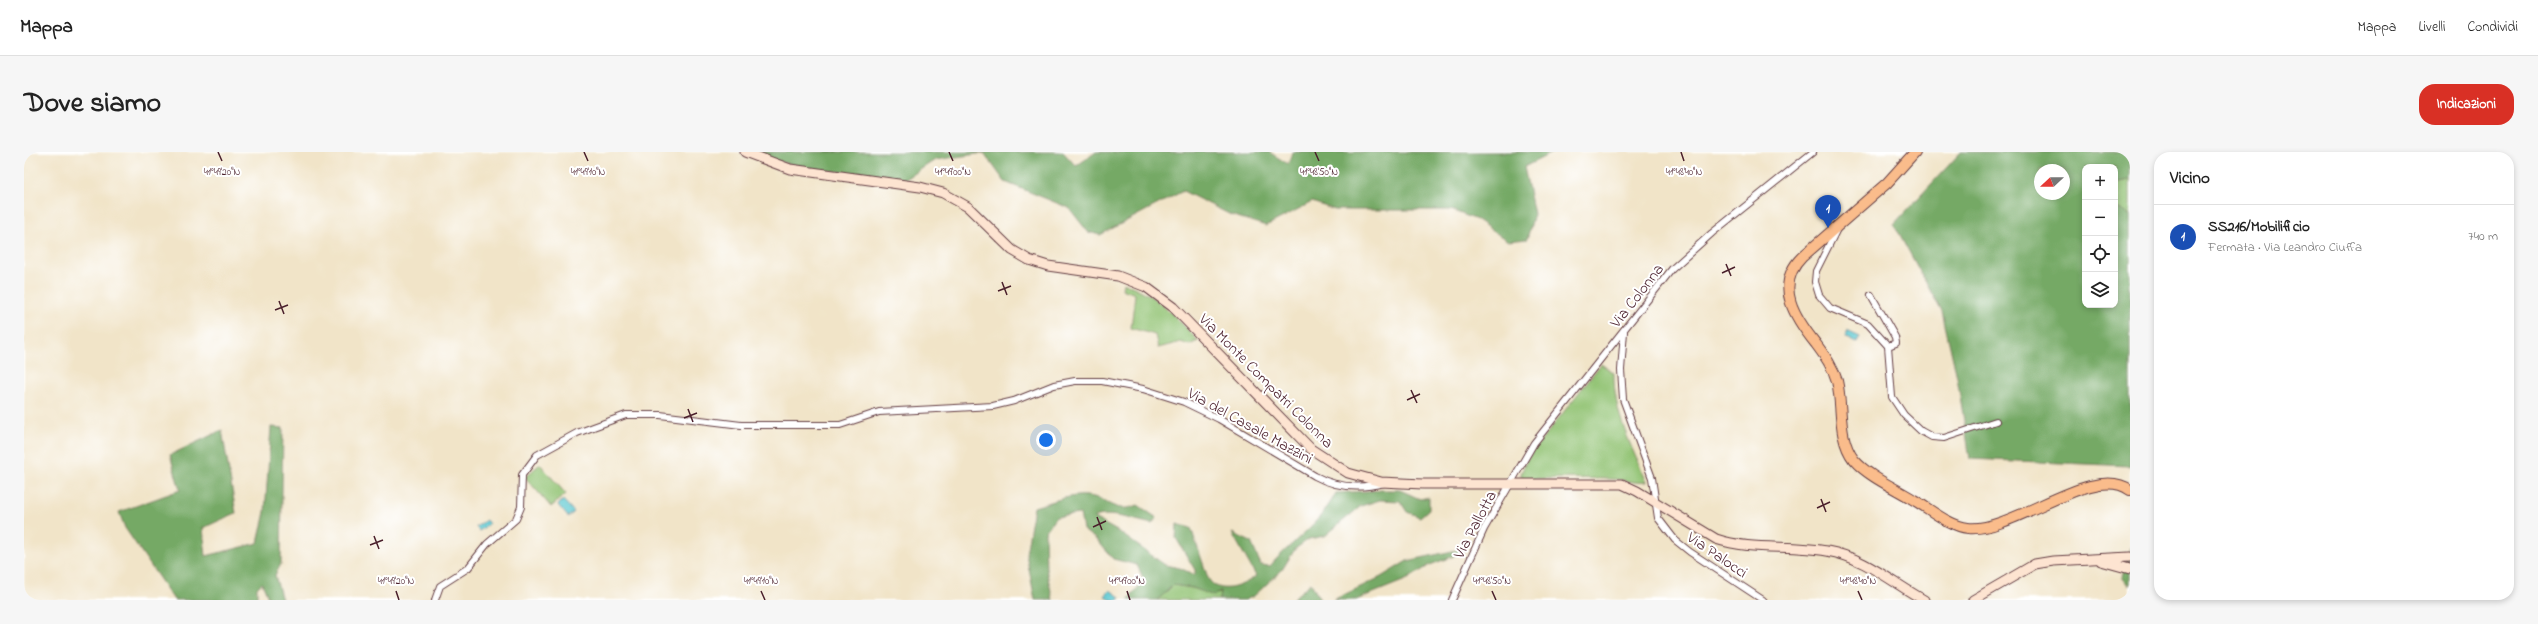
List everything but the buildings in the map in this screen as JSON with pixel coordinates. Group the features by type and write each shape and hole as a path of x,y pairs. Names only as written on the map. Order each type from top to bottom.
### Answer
{"main road":[{"path":"1915,152 1893,177 1797,262 1790,275 1788,292 1795,318 1826,357 1834,373 1849,453 1857,463 1951,522 1966,528 1983,527 2001,522 2095,484 2115,483 2130,490"}],"street":[{"name":"Via Monte Compatri Colonna","path":"745,152 790,170 920,187 943,192 964,204 1008,246 1029,260 1048,266 1118,276 1146,287 1177,311 1317,454 1348,474 1388,482 1423,484 1619,484 1633,489 1701,532 1723,542 1820,549 1847,556 1924,600"},
{"name":"Via Colonna","path":"1512,483 1534,443 1672,270 1712,233 1813,152"},
{"path":"1840,225 1816,271 1818,292 1827,306 1868,324 1888,346 1892,397 1904,415 1921,430 1935,438 1944,438 1996,421"},
{"path":"1870,295 1895,337 1896,343 1888,346"},
{"name":"Via Palocci","path":"1624,332 1621,370 1623,399 1652,478 1658,518 1680,544 1763,600"},
{"name":"Via del Casale Mazzini","path":"434,600 440,586 468,568 488,544 516,519 520,507 522,475 537,455 584,430 630,415 660,414 741,425 838,425 879,412 993,406 1014,400 1040,389 1060,384 1102,381 1143,388 1190,405 1327,482 1361,487 1388,482"},
{"name":"Via Pallotta","path":"1452,600 1477,543 1512,483"},
{"path":"2106,557 2130,548"},
{"path":"1973,600 2032,565 2053,561 2130,556"},
{"path":"2087,559 2120,566 2130,570"}],"green space":[{"path":"756,152 1063,152 1076,166 1096,152 1269,152 1288,164 1293,152 1554,152 1524,167 1534,214 1527,239 1508,241 1477,220 1451,210 1335,210 1312,202 1266,226 1231,215 1183,191 1100,235 1088,232 1069,208 1005,182 984,153 935,160 906,179 814,169 770,160"},
{"path":"1961,152 2130,152 2130,180 2118,182 2118,164 2082,164 2082,308 2118,308 2118,209 2130,215 2130,466 1970,459 1957,377 1942,312 1894,224"},
{"path":"2130,180 2130,215 2118,209 2118,182"},
{"path":"1123,283 1135,287 1155,299 1198,341 1189,345 1181,342 1158,348 1155,335 1131,328 1135,294 1122,289"},
{"path":"1601,364 1614,373 1620,416 1624,429 1647,482 1615,479 1522,479 1521,474 1527,459"},
{"path":"271,427 283,428 281,564 275,575 282,600 269,600 262,583 257,588 257,600 174,600 125,528 119,512 180,490 170,455 222,430 236,513 203,528 206,556 258,543 265,512"},
{"path":"540,464 566,494 551,507 525,477"},
{"path":"1400,490 1420,499 1429,497 1429,509 1420,517 1407,512 1400,501 1380,500 1361,506 1325,536 1309,539 1295,549 1282,570 1254,596 1245,600 1220,600 1221,592 1218,592 1214,596 1193,588 1173,585 1158,600 1128,600 1144,580 1137,565 1113,559 1097,540 1083,530 1080,514 1056,517 1045,532 1046,569 1053,600 1035,600 1026,554 1034,507 1074,496 1095,497 1117,507 1123,508 1130,508 1138,505 1157,518 1152,524 1106,515 1094,518 1119,532 1165,565 1180,568 1195,575 1195,570 1176,538 1177,524 1191,528 1208,578 1212,584 1218,587 1230,588 1244,583 1256,576 1232,533 1251,542 1261,565 1270,566 1314,523 1329,505 1336,493"},
{"path":"2130,547 2130,586 2122,576"},
{"path":"1466,548 1462,553 1430,565 1408,579 1356,600 1333,600 1381,577 1407,561"},
{"path":"1311,583 1320,600 1291,600"},
{"path":"1173,585 1193,588 1214,595 1221,592 1220,600 1158,600"}],"water":[{"path":"1847,331 1860,337 1857,343 1845,337"},
{"path":"563,500 574,512 568,517 558,505"},
{"path":"486,520 489,524 479,531 476,527"},
{"path":"1110,590 1120,597 1118,600 1111,600 1105,596"}],"place":[{"name":"SS216/Mobilificio","path":"1828,228"}]}
